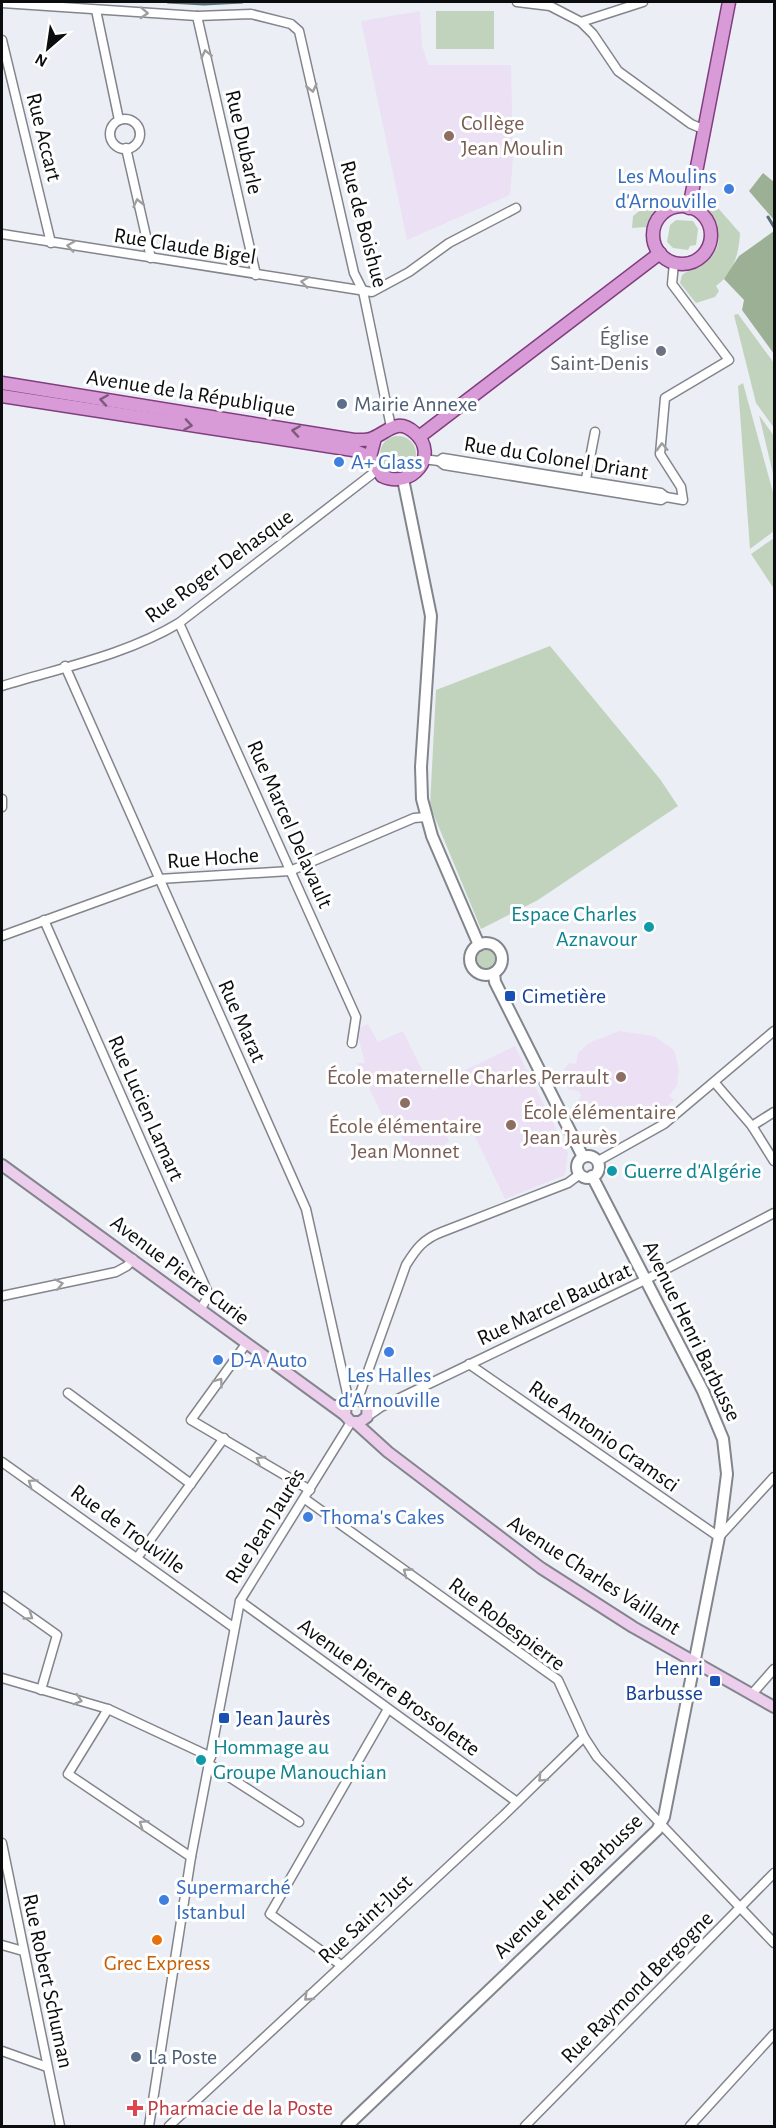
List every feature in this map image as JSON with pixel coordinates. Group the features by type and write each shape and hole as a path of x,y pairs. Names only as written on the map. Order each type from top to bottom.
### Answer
{"main road":[{"path":"689,208 729,2"},
{"path":"689,208 706,219 711,231 710,244 698,259 687,264 674,263 660,253 654,239 659,218 672,209 689,208"},
{"path":"418,437 660,253"},
{"name":"Avenue de la République","path":"2,383 354,440 375,438"},
{"name":"Avenue de la République","path":"2,396 353,450 370,457"},
{"path":"391,427 409,429 418,437 424,451 423,459 416,472 403,479 388,479 376,471 370,457 375,438 391,427"},
{"name":"Avenue Pierre Curie","path":"3,1165 133,1258 246,1344 346,1408"},
{"path":"346,1408 370,1412"},
{"path":"346,1408 370,1412"},
{"name":"Avenue Charles Vaillant","path":"346,1408 374,1440 541,1568 695,1662 774,1707"},
{"path":"370,1412 374,1440"}],"street":[{"path":"517,2 550,6 581,22 593,34 618,71 691,124 703,129"},
{"path":"581,22 625,4 643,2"},
{"path":"2,3 197,16"},
{"path":"96,10 119,120"},
{"name":"Rue de Boishue","path":"197,16 251,14 291,24 299,31 354,273 363,291 391,427"},
{"name":"Rue Dubarle","path":"197,16 256,275"},
{"name":"Rue Accart","path":"2,40 51,243"},
{"path":"119,120 134,122 139,130 135,144 126,148 117,146 111,139 110,130 119,120"},
{"path":"126,148 151,258"},
{"path":"363,291 372,292 409,272 449,243 516,208"},
{"name":"Rue Claude Bigel","path":"2,234 363,291"},
{"name":"Rue du Colonel Driant","path":"423,459 439,461 444,465 585,483 661,500 666,497 682,500 681,487 660,454 665,398 729,360 672,284 674,263"},
{"path":"585,483 595,432"},
{"name":"Rue Roger Dehasque","path":"2,686 136,645 179,623 376,471"},
{"path":"403,479 431,616 420,785 426,817 479,945"},
{"name":"Rue Marcel Delavault","path":"179,623 356,1017 352,1042"},
{"name":"Rue Marat","path":"65,666 306,1209 346,1408"},
{"path":"2,800 2,807"},
{"name":"Rue Hoche","path":"2,936 159,879 290,871 414,818 426,817"},
{"name":"Rue Lucien Lamart","path":"44,920 208,1295 200,1310"},
{"path":"479,945 470,956 472,966 479,973 494,973"},
{"path":"479,945 493,945 500,951 500,966 494,973 495,982 582,1157"},
{"path":"597,1161 664,1124 774,1031"},
{"path":"715,1083 752,1126 774,1161"},
{"path":"752,1126 774,1112"},
{"path":"589,1156 597,1161 599,1168 592,1176 586,1177 580,1174 578,1163 582,1157 589,1156"},
{"name":"Rue Jean Jaurès","path":"149,2127 191,1857 233,1627 240,1601 310,1490 406,1266 417,1247 428,1238 568,1183 580,1174"},
{"name":"Avenue Henri Barbusse","path":"347,2127 657,1830 660,1823 719,1537 727,1474 723,1439 704,1391 592,1176"},
{"name":"Rue Marcel Baudrat","path":"370,1412 645,1280 774,1213"},
{"path":"2,1296 116,1272 127,1266 133,1258"},
{"path":"246,1344 191,1420 310,1490"},
{"name":"Rue Antonio Gramsci","path":"469,1364 719,1537"},
{"path":"68,1393 191,1484"},
{"path":"137,1558 224,1438"},
{"name":"Rue de Trouville","path":"2,1462 233,1627"},
{"path":"719,1537 774,1477"},
{"name":"Rue Robespierre","path":"304,1499 558,1680 584,1737 597,1757 774,1943"},
{"path":"2,1596 57,1635 41,1690"},
{"name":"Avenue Pierre Brossolette","path":"240,1601 517,1802"},
{"path":"752,1694 774,1669"},
{"path":"2,1678 108,1709 210,1760 299,1822"},
{"path":"108,1709 68,1773 191,1857"},
{"path":"341,1965 270,1914 388,1709"},
{"name":"Rue Saint-Just","path":"169,2127 584,1737"},
{"name":"Rue Robert Schuman","path":"2,1843 60,2127"},
{"name":"Rue Raymond Bergogne","path":"525,2127 774,1873"},
{"path":"2,1945 23,1951"},
{"path":"690,2127 774,2034"},
{"path":"2,2051 47,2067"}],"shaded area":[{"name":"Collège Jean Moulin","path":"420,11 422,46 429,65 511,65 513,158 510,195 407,240 361,21"},
{"name":"École élémentaire Jean Jaurès","path":"368,1024 378,1042 403,1031 432,1090 453,1081 461,1072 515,1046 568,1153 565,1175 505,1199 470,1126 460,1119 442,1127 450,1142 414,1160 394,1124 383,1117 357,1063 365,1063 356,1029"},
{"name":"École maternelle Charles Perrault","path":"619,1031 654,1036 674,1050 679,1069 677,1085 669,1096 674,1100 662,1110 658,1105 647,1111 623,1114 600,1112 594,1120 580,1119 574,1107 581,1096 579,1091 569,1090 561,1075 569,1063 576,1064 578,1053 589,1043"}],"green space":[{"path":"436,11 494,11 494,49 436,49"},
{"path":"763,173 774,182 774,220 749,191"},
{"path":"702,190 740,233 731,269 716,286 719,291 715,297 696,303 680,283 682,275 706,262 718,245 717,231 701,204"},
{"path":"649,203 655,211 647,227 632,228 633,216"},
{"path":"676,220 693,221 698,229 696,245 690,246 688,250 673,248 667,242 670,225"},
{"path":"774,231 774,354 742,310 744,300 724,279 739,256"},
{"path":"738,314 774,363 774,428 756,403 734,315"},
{"path":"743,383 774,496 774,531 750,549 738,386"},
{"path":"759,415 774,436 774,478"},
{"path":"398,436 411,441 416,454 411,467 398,472 385,467 380,454 385,441"},
{"path":"774,538 774,589 751,554"},
{"path":"550,646 660,779 678,806 538,900 481,929 430,806 436,690"},
{"path":"486,950 492,953 495,959 492,965 486,968 480,965 477,959 480,953"}],"waterway":[{"path":"168,2 204,4 242,2"},
{"path":"768,217 774,227"}],"place":[{"name":"Collège Jean Moulin","path":"449,136"},
{"name":"Les Moulins d'Arnouville","path":"729,189"},
{"name":"Église Saint-Denis","path":"661,351"},
{"name":"Mairie Annexe","path":"342,404"},
{"name":"A+ Glass","path":"339,462"},
{"name":"Espace Charles Aznavour","path":"649,927"},
{"name":"Cimetière","path":"510,996"},
{"name":"École maternelle Charles Perrault","path":"621,1077"},
{"name":"École élémentaire Jean Monnet","path":"405,1103"},
{"name":"École élémentaire Jean Jaurès","path":"511,1125"},
{"name":"Guerre d'Algérie","path":"612,1171"},
{"name":"Les Halles d'Arnouville","path":"389,1352"},
{"name":"D-A Auto","path":"218,1360"},
{"name":"Thoma's Cakes","path":"308,1517"},
{"name":"Henri Barbusse","path":"715,1681"},
{"name":"Jean Jaurès","path":"224,1718"},
{"name":"Hommage au Groupe Manouchian","path":"201,1760"},
{"name":"Supermarché Istanbul","path":"164,1900"},
{"name":"Grec Express","path":"157,1940"},
{"name":"La Poste","path":"136,2057"},
{"name":"Pharmacie de la Poste","path":"135,2108"}]}
